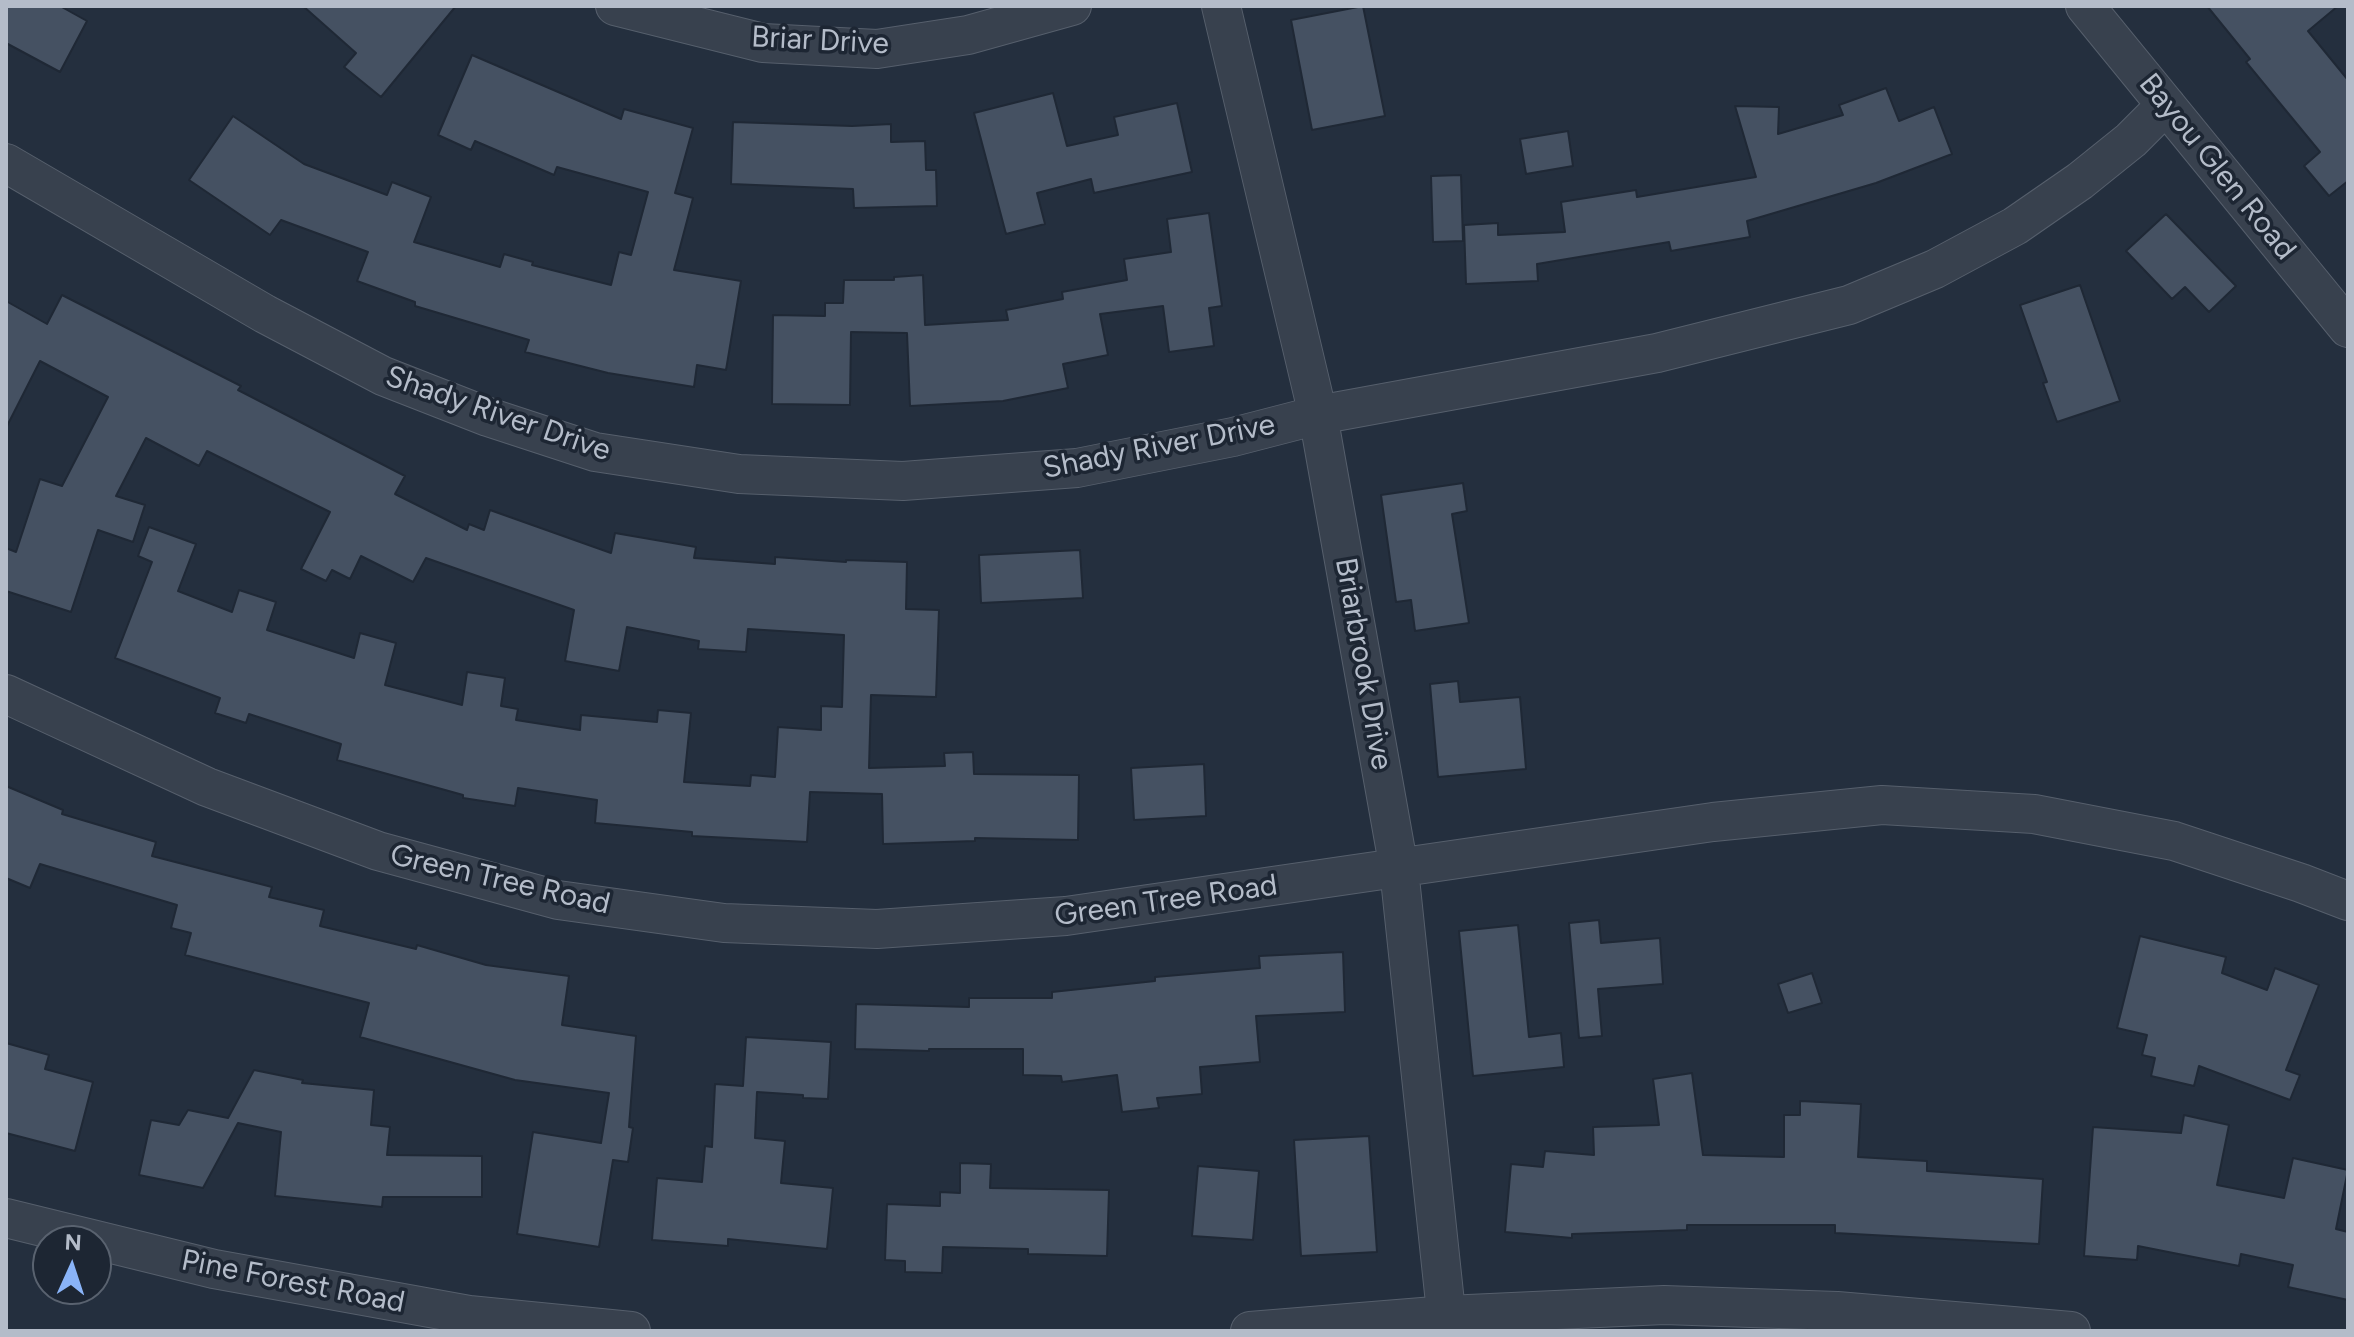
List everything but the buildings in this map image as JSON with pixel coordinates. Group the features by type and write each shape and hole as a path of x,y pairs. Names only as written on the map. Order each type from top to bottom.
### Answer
{"street":[{"name":"Briar Drive","path":"615,6 763,43 877,49 968,35 1072,6"},
{"name":"Briarbrook Drive","path":"1221,6 1318,415 1399,869 1448,1323"},
{"name":"Bayou Glen Road","path":"2085,6 2348,328"},
{"name":"Shady River Drive","path":"6,163 265,314 383,376 488,417 595,452 739,474 903,481 1077,468 1233,437 1318,415 1657,353 1849,305 1935,269 2015,226 2080,181 2131,140 2166,105"},
{"name":"Green Tree Road","path":"6,694 207,787 378,851 558,900 724,923 877,929 1066,916 1713,822 1882,805 2034,814 2174,841 2348,901"},
{"name":"Pine Forest Road","path":"6,1218 214,1269 483,1317 631,1331"},
{"path":"1250,1331 1448,1323 1680,1306 1837,1311 2071,1331"}]}
